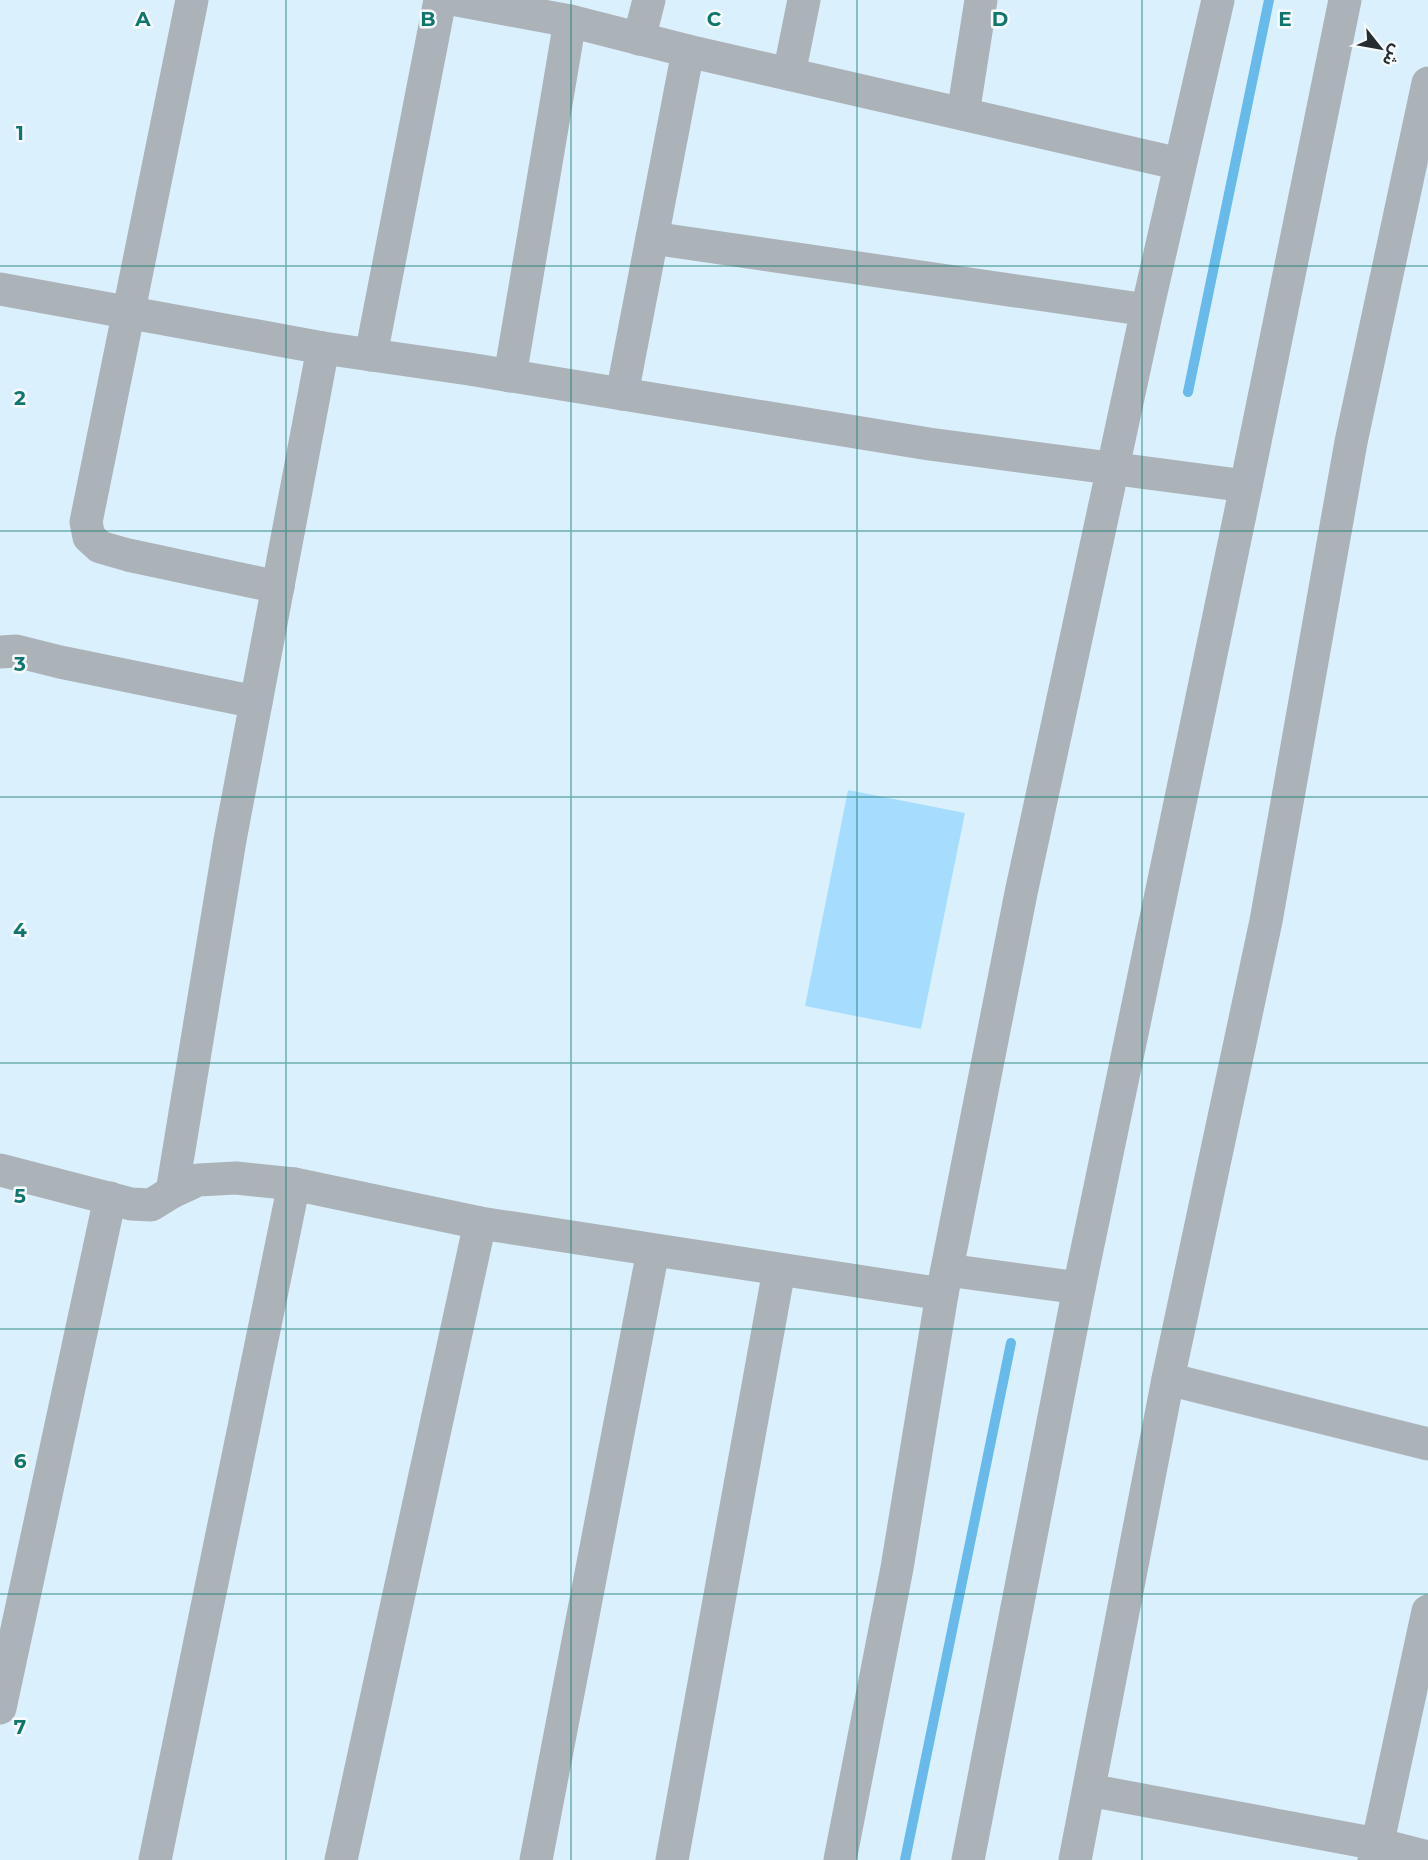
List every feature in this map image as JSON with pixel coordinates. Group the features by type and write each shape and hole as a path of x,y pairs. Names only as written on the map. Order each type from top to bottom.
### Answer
{"street":[{"path":"192,0 86,522 89,537 100,547 278,587"},
{"path":"639,39 649,0"},
{"path":"789,74 804,0"},
{"path":"963,114 981,0"},
{"path":"840,1860 897,1568 1021,893 1127,471 1147,310 1218,0"},
{"path":"968,1860 1067,1287 1246,486 1345,0"},
{"path":"371,355 460,1 570,21 688,51 1180,164"},
{"path":"510,376 570,21"},
{"path":"622,394 688,51"},
{"path":"1075,1860 1168,1379 1266,921 1351,442 1428,84"},
{"path":"652,238 1147,310"},
{"path":"0,289 323,348 917,442 1246,486"},
{"path":"171,1192 230,840 323,348"},
{"path":"0,651 16,651 256,702"},
{"path":"0,1170 131,1204 151,1205 171,1192 198,1180 236,1178 294,1184 480,1223 779,1270 1067,1287"},
{"path":"156,1860 294,1184"},
{"path":"0,1708 110,1198"},
{"path":"341,1860 480,1223"},
{"path":"536,1860 653,1251"},
{"path":"672,1860 779,1270"},
{"path":"1168,1379 1428,1444"},
{"path":"1376,1852 1428,1611"},
{"path":"1089,1790 1376,1852 1428,1857"}],"shaded area":[{"path":"848,790 965,813 921,1029 805,1006"}],"waterway":[{"path":"1188,392 1269,0"},
{"path":"905,1860 1011,1343"}]}
